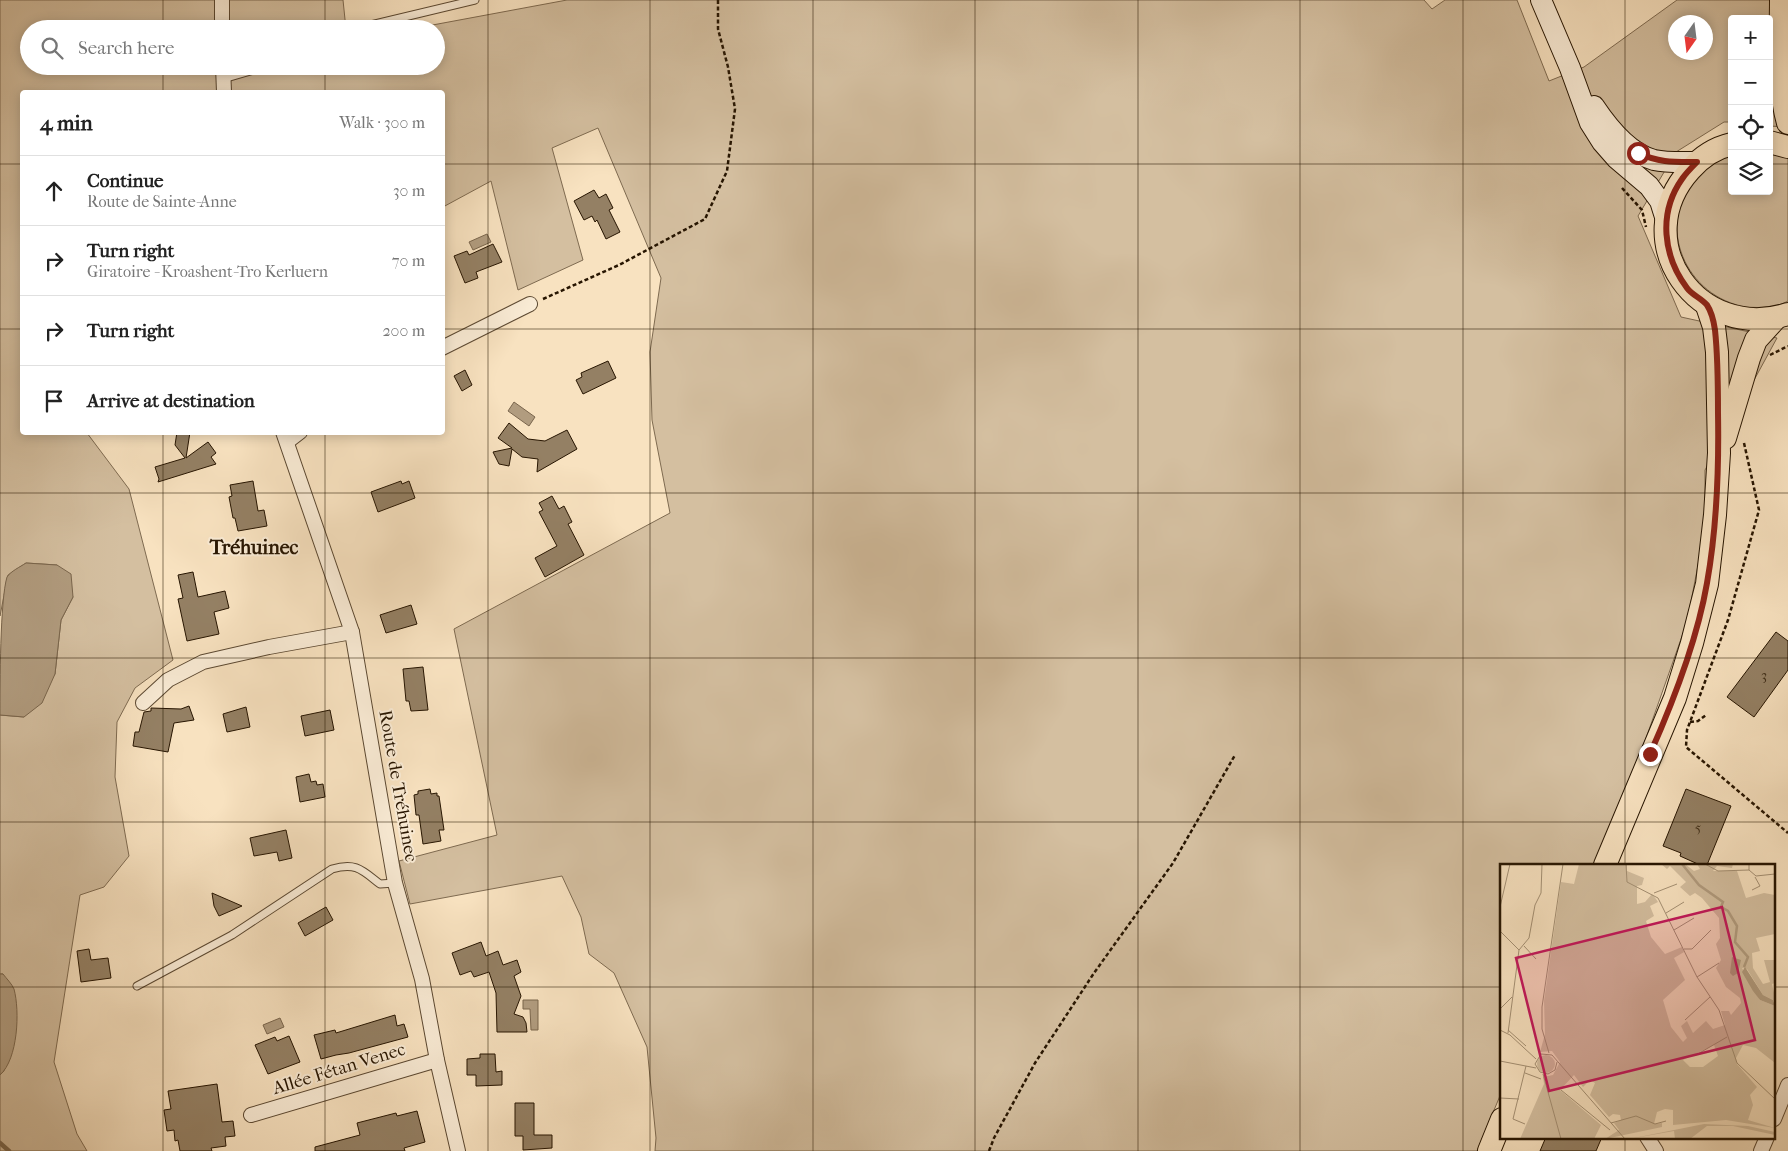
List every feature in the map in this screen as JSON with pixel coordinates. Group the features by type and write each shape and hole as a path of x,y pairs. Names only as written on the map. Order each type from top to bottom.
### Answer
{"main road":[{"path":"1541,0 1570,68 1590,123 1602,142 1616,158 1649,186 1660,201 1666,220 1667,245 1674,269 1688,290 1707,306 1730,316 1773,317"},
{"path":"1774,11 1783,106 1788,123"},
{"path":"1570,68 1618,138 1638,153 1653,160 1697,162"},
{"path":"1666,220 1672,198 1682,179 1697,162 1728,143"},
{"path":"1773,143 1788,147"},
{"path":"1605,864 1674,698 1692,643 1707,584 1715,515 1719,452 1717,352 1714,327 1707,306"},
{"path":"1719,452 1735,436 1749,358 1756,340 1773,317"},
{"path":"1489,1151 1500,1124"}],"street":[{"path":"222,0 222,20"},
{"path":"445,346 530,304"},
{"name":"Route de Tréhuinec","path":"285,437 352,632 395,883 422,980 437,1060 458,1151"},
{"path":"143,703 168,680 203,662 268,647 352,632"},
{"name":"Allée Fétan Venec","path":"251,1115 437,1060"},
{"path":"1776,1114 1788,1085"},
{"path":"1649,1138 1656,1151"},
{"path":"1761,1151 1767,1138"}],"lane":[{"path":"392,20 475,0"},
{"path":"223,79 237,75"},
{"path":"137,986 232,935 332,869 346,865 357,867 380,884 395,883"}],"path":[{"path":"530,304 619,265 705,219 727,171 735,109 728,67 718,29 718,0"},
{"path":"1768,355 1788,346"},
{"path":"1735,436 1759,510 1728,620 1687,730 1686,747 1788,833"},
{"path":"1690,722 1698,721 1706,715"},
{"path":"989,1151 1035,1063 1094,973 1174,863 1235,755"}],"shaded area":[{"path":"0,0 343,0 345,20 20,20 20,75 445,75 445,23 567,0 1424,0 1432,9 1445,0 1517,0 1549,81 1584,67 1677,0 1788,0 1788,127 1773,126 1773,15 1728,15 1728,122 1724,122 1676,152 1638,216 1681,317 1777,338 1705,470 1705,529 1687,622 1645,741 1594,864 1500,864 1500,1096 1477,1151 655,1151 656,1138 647,1047 614,973 589,954 581,917 562,876 410,904 399,861 497,835 454,629 670,513 652,420 650,352 661,278 598,128 552,148 583,260 518,290 491,181 445,206 445,90 20,90 20,435 88,435 129,489 173,660 135,688 117,722 115,777 129,856 104,887 80,895 54,1062 77,1134 87,1151 0,1151 0,1075 4,1071 3,974 0,974 0,715 24,717 55,674 61,620 73,597 57,565 26,563 8,575 0,616"},
{"path":"1773,153 1788,158 1788,301 1773,306 1747,307 1726,301 1707,290 1693,275 1683,257 1678,237 1678,217 1684,197 1696,178 1704,170 1728,157 1728,195 1773,195"},
{"path":"487,234 491,242 473,250 469,242"},
{"path":"514,402 535,417 529,426 508,411"},
{"path":"26,563 57,565 71,574 73,597 61,620 55,674 42,703 24,717 0,715 1,643 5,588 7,577"},
{"path":"0,974 3,974 14,989 17,1022 11,1058 0,1075"},
{"path":"523,1000 538,1000 538,1030 531,1030 530,1009 523,1009"},
{"path":"280,1018 284,1027 267,1034 263,1025"}],"building":[{"path":"594,190 599,198 606,194 613,208 609,210 620,232 606,239 597,220 595,222 592,216 584,220 574,201"},
{"path":"493,244 502,262 476,272 478,278 465,283 454,256 467,251 469,255"},
{"path":"608,361 616,378 583,394 576,380 582,377 581,373"},
{"path":"465,370 472,385 462,391 454,376"},
{"path":"509,423 528,439 545,441 567,430 577,449 537,472 538,459 522,457 512,449 509,466 499,464 493,452 512,448 498,438"},
{"path":"177,435 190,435 186,458 208,442 216,453 211,457 216,464 158,482 159,479 155,467 185,458 175,445"},
{"path":"253,481 258,511 264,510 267,526 238,531 235,518 233,518 229,497 232,496 230,485"},
{"path":"401,481 402,484 409,481 415,498 378,512 371,492"},
{"path":"552,496 559,509 564,506 572,522 568,524 584,555 545,577 535,558 557,546 539,512 543,510 539,503"},
{"path":"193,572 198,597 225,591 229,608 214,612 219,634 187,641 178,599 183,598 178,575"},
{"path":"411,605 417,624 386,633 380,615"},
{"path":"1776,632 1788,641 1788,670 1754,717 1727,697"},
{"path":"423,667 428,710 411,711 409,701 406,701 403,669"},
{"path":"189,706 194,720 174,723 168,752 133,746 135,732 139,732 144,712 151,711 151,708 181,709"},
{"path":"246,707 250,727 227,732 223,714"},
{"path":"330,710 334,730 305,736 301,716"},
{"path":"309,774 311,782 316,781 317,785 323,784 325,797 300,802 296,777"},
{"path":"430,789 431,794 437,793 437,796 439,796 444,830 439,830 441,841 423,844 419,815 416,815 414,795 418,794 418,791"},
{"path":"1686,789 1731,806 1707,864 1698,864 1680,856 1681,853 1663,846"},
{"path":"286,830 292,858 279,861 277,852 254,856 250,838"},
{"path":"212,893 242,906 219,916 214,906"},
{"path":"326,907 333,920 305,936 298,923"},
{"path":"481,942 486,956 498,951 503,965 517,960 521,972 514,976 521,996 514,1014 523,1017 527,1032 497,1032 496,993 489,972 474,977 471,971 460,975 452,953"},
{"path":"89,949 91,960 108,958 111,978 81,982 77,951"},
{"path":"395,1015 397,1026 404,1024 408,1037 321,1059 314,1035 335,1030 336,1033"},
{"path":"289,1036 300,1062 268,1074 255,1045 275,1037 277,1041"},
{"path":"480,1054 495,1054 496,1072 502,1071 502,1085 476,1086 476,1075 467,1075 467,1059 480,1058"},
{"path":"217,1084 222,1122 233,1121 235,1136 225,1137 226,1146 211,1148 212,1151 180,1151 178,1140 175,1141 174,1130 167,1131 164,1110 171,1109 168,1091"},
{"path":"515,1103 534,1103 534,1135 552,1135 552,1148 523,1150 523,1136 515,1136"},
{"path":"417,1111 425,1142 404,1148 405,1151 315,1151 315,1147 360,1135 357,1123 396,1113 397,1116"},
{"path":"1546,1138 1602,1138 1596,1151 1540,1151"}],"waterway":[{"path":"0,1143 9,1151"}],"district":[{"name":"Tréhuinec","path":"254,547"}],"route":[{"path":"1638,153 1653,160 1697,162 1682,179 1672,198 1666,220 1667,245 1674,269 1688,290 1707,306 1714,327 1717,352 1719,452 1715,515 1707,584 1692,643 1674,698 1650,754"}]}
